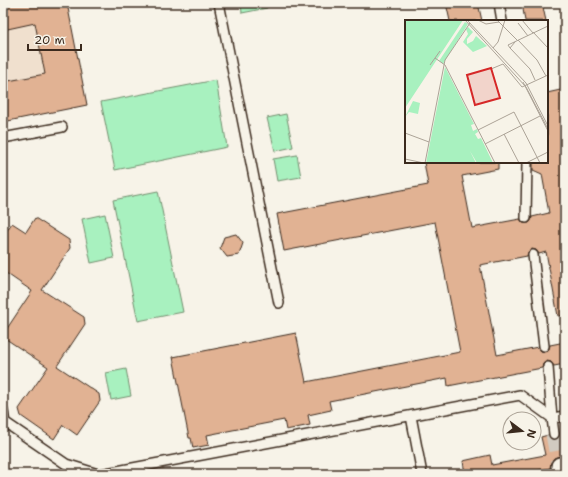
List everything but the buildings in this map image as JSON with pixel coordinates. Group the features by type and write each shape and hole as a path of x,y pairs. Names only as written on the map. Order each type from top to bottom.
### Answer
{"lane":[{"path":"219,3 279,303"},
{"path":"499,3 502,20"},
{"path":"3,138 62,127"},
{"path":"526,218 527,163"},
{"path":"533,255 544,346"},
{"path":"548,367 554,434"},
{"path":"3,411 4,422 66,464 99,474 520,396 552,418 565,416"},
{"path":"411,416 422,474"}],"shaded area":[{"path":"3,3 67,3 87,105 3,122"}],"green space":[{"path":"241,3 266,3 267,8 242,13"},
{"path":"216,80 227,147 115,170 101,102"},
{"path":"286,114 293,147 275,151 267,118"},
{"path":"297,155 301,177 277,181 273,159"},
{"path":"158,191 183,312 138,321 113,200"},
{"path":"105,214 114,258 91,263 82,219"},
{"path":"126,369 131,396 111,400 106,373"}],"tunnel":[{"path":"554,434 560,466"}]}
